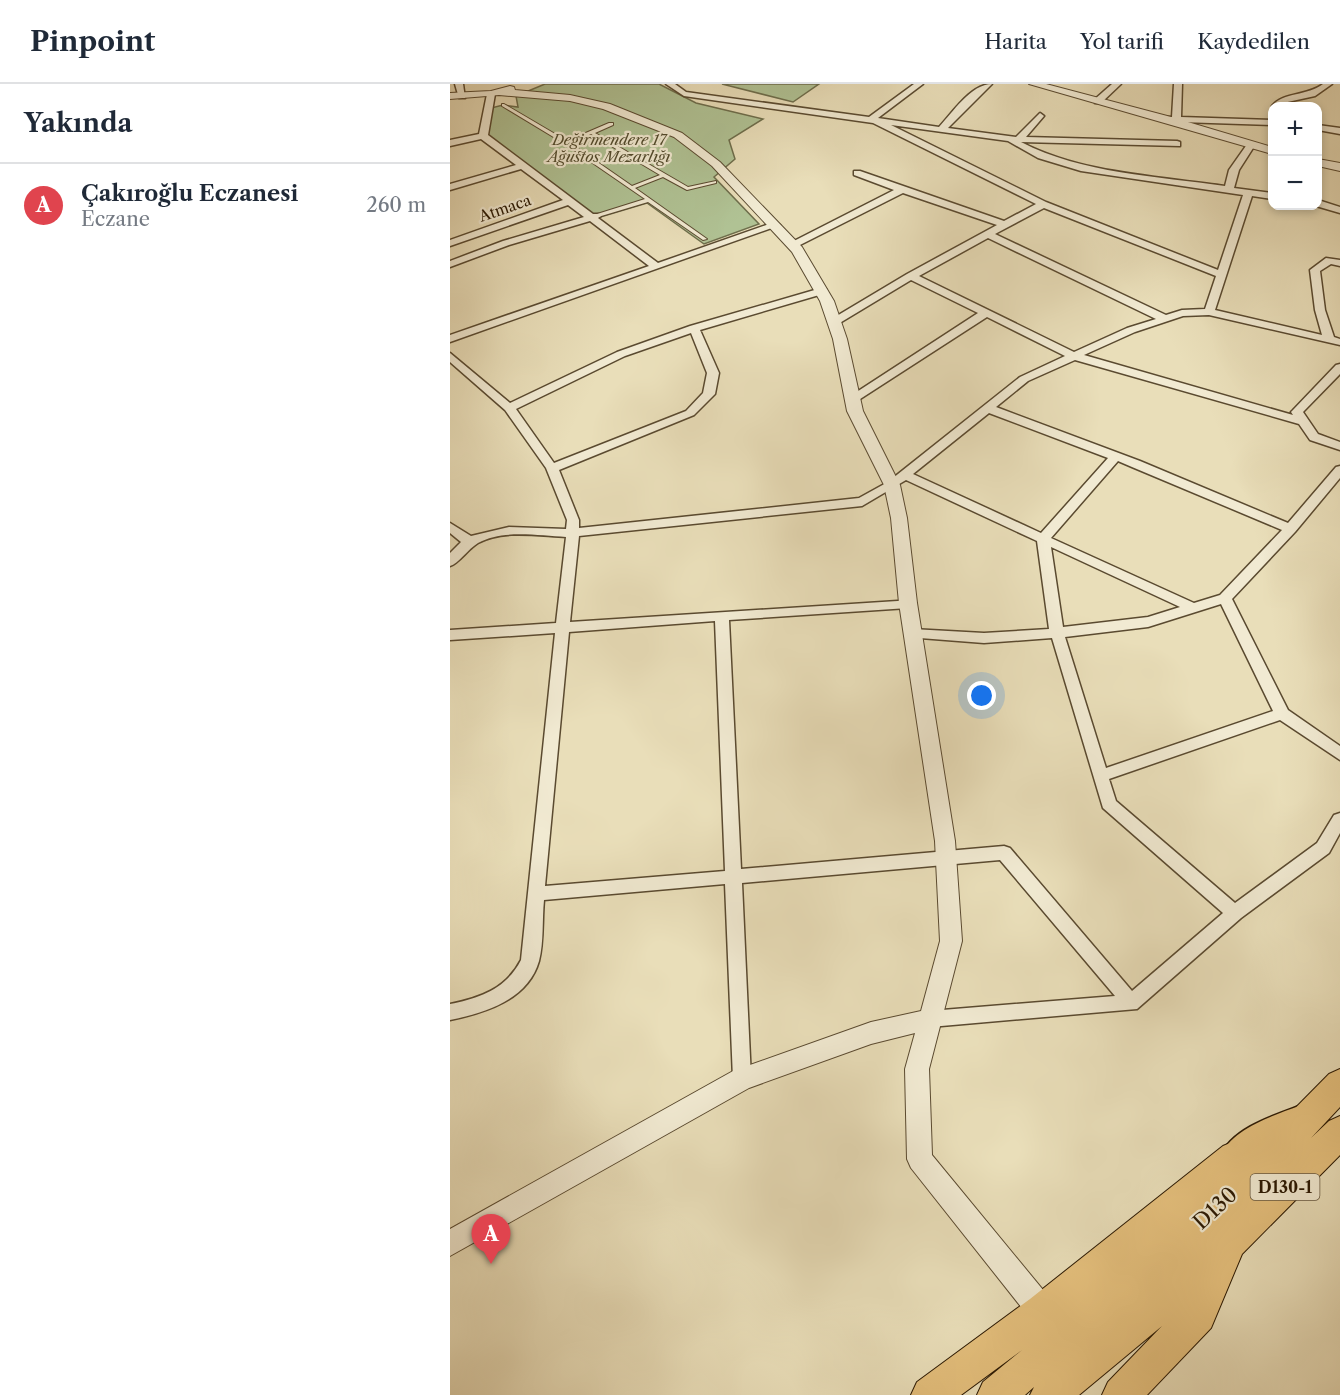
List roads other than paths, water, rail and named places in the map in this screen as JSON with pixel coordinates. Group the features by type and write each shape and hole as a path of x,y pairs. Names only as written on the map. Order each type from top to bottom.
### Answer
{"highway":[{"name":"D130-1","path":"1049,1395 1129,1332 1230,1242 1329,1122 1340,1084"},
{"name":"D130","path":"996,1395 1207,1218 1217,1205 1271,1158 1329,1122"},
{"path":"930,1395 1043,1312 1234,1157"},
{"path":"1120,1395 1198,1314 1230,1242"}],"main road":[{"path":"1234,1157 1255,1141 1329,1122"}],"street":[{"path":"459,84 462,96"},
{"path":"483,136 488,107 497,97 530,84"},
{"path":"670,84 684,94 1013,140 1177,144"},
{"path":"872,119 919,84"},
{"path":"941,130 976,93 988,84"},
{"path":"1034,84 1173,120 1268,150"},
{"path":"1098,101 1117,84"},
{"path":"1173,120 1178,84"},
{"path":"1279,102 1304,96 1328,84"},
{"path":"450,96 570,98 606,106 678,135 716,164 775,225 793,245 822,291 834,322 855,411 892,485 899,518 912,634 946,857 951,941 917,1069 920,1159 1043,1312"},
{"path":"488,107 497,97"},
{"path":"1013,140 1040,116"},
{"path":"872,119 1043,204 1221,275"},
{"path":"1173,120 1268,123"},
{"path":"1322,129 1340,131"},
{"path":"450,143 483,136 594,217 657,267"},
{"path":"1013,140 1041,156 1081,168 1268,196"},
{"path":"1229,190 1234,170 1251,145"},
{"path":"1322,164 1340,166"},
{"path":"450,186 523,166"},
{"path":"857,173 1005,225"},
{"path":"793,245 902,190"},
{"path":"1209,312 1248,193"},
{"name":"Atmaca","path":"450,243 570,201"},
{"path":"834,322 911,276 1043,204"},
{"path":"1322,205 1340,210"},
{"path":"450,264 506,243 594,217"},
{"path":"450,339 775,225"},
{"path":"988,234 1165,319"},
{"path":"1334,341 1320,310 1315,270 1330,260 1340,263"},
{"path":"911,276 1074,356 1301,421"},
{"path":"509,408 621,354 694,328 822,291"},
{"path":"450,562 461,548 477,538 509,531 572,533 862,502 892,485 1024,379 1131,330 1182,313 1209,312 1334,341"},
{"path":"853,399 986,313"},
{"path":"552,468 690,413 709,394 713,373 694,328"},
{"path":"450,356 509,408 552,468 573,520 572,554 562,628 530,961 524,976 509,990 481,1006 450,1012"},
{"path":"1337,373 1296,412 1314,437 1340,446"},
{"path":"988,408 1290,529"},
{"path":"1043,538 1115,457"},
{"path":"912,634 984,638 1057,633 1099,626 1148,622 1225,598 1290,529 1340,470"},
{"path":"905,475 1195,609"},
{"path":"450,527 470,542"},
{"path":"1043,538 1057,633 1109,804 1235,913"},
{"path":"1225,598 1282,714 1340,754"},
{"path":"450,635 908,603"},
{"path":"722,616 742,1079"},
{"path":"1101,776 1282,714"},
{"path":"450,1243 742,1079 871,1033 930,1019 1131,1003 1235,913 1323,848 1340,819"},
{"path":"538,894 1004,853 1131,1003"}],"lane":[{"path":"497,97 705,239"},
{"path":"567,143 611,124"},
{"path":"591,132 687,189 714,183"},
{"path":"631,188 664,175"},
{"path":"594,217 648,200"}],"place":[{"name":"Çakıroğlu Eczanesi","path":"491,1264"}],"park label":[{"name":"Değirmendere 17 Ağustos Mezarlığı","path":"609,148"}]}
